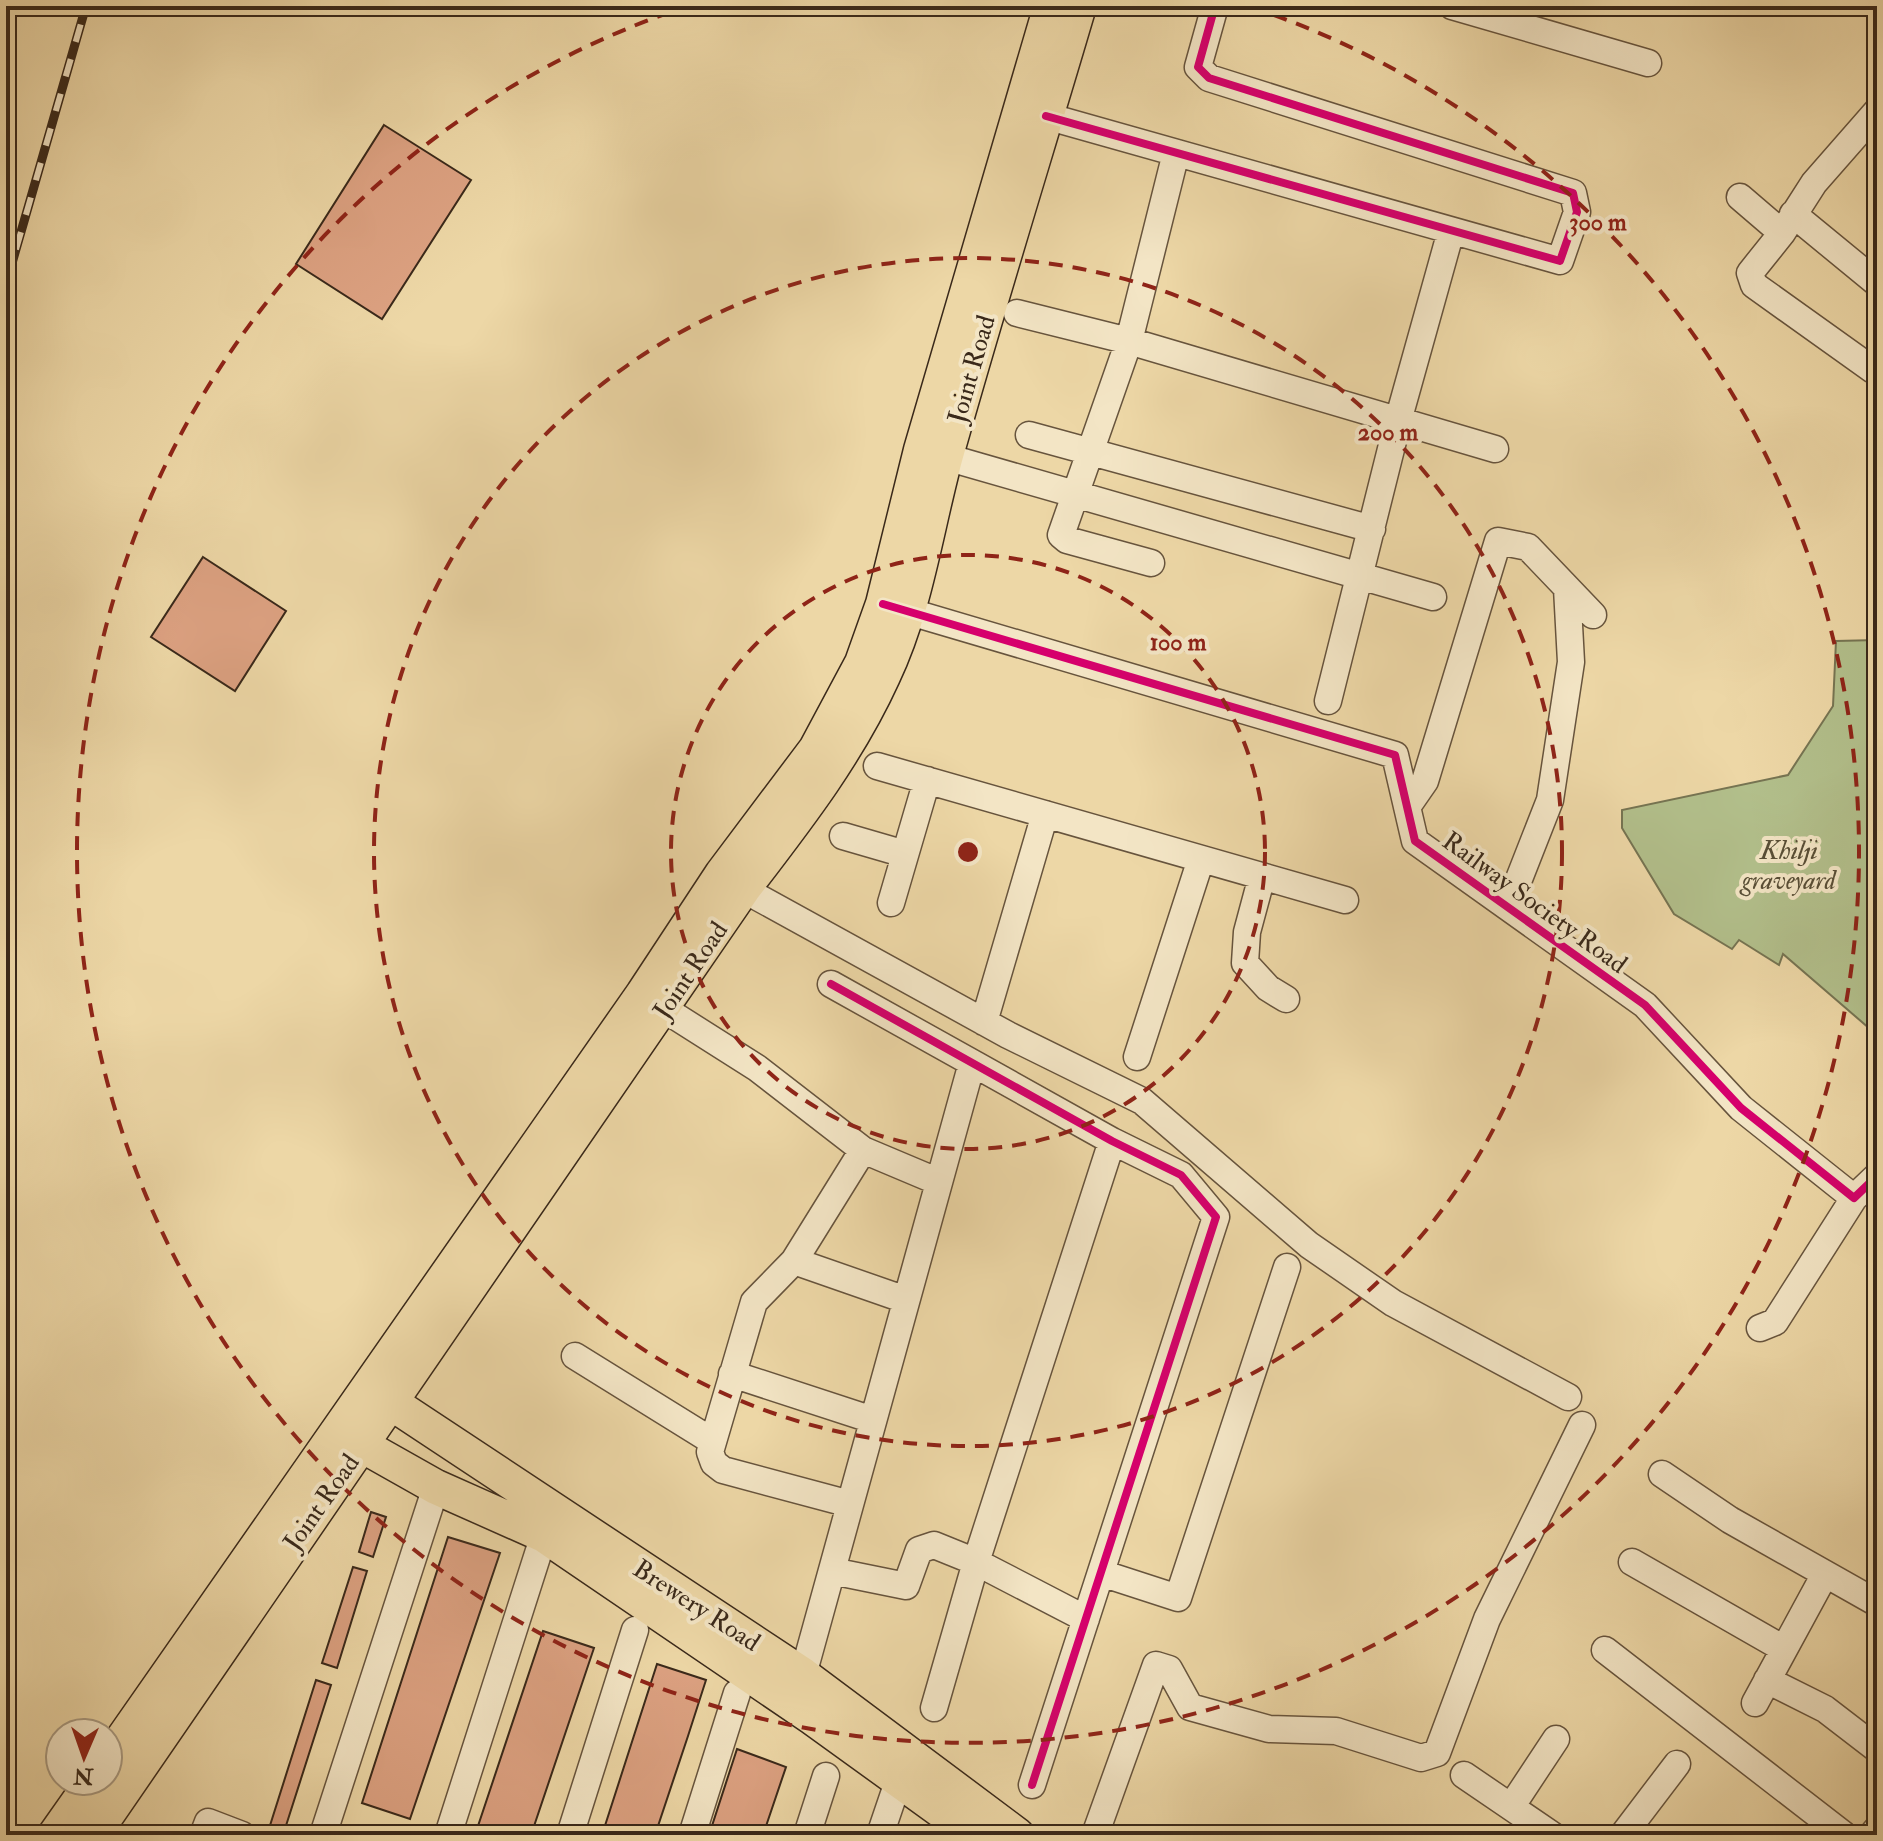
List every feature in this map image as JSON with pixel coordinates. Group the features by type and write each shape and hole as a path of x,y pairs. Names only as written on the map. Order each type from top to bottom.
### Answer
{"main road":[{"name":"Joint Road","path":"379,1395 664,1009 743,889 815,795 856,732 885,673 921,450 1051,6"},
{"name":"Joint Road","path":"93,1835 349,1439 722,874 816,749 895,608 946,457 1079,6"},
{"name":"Brewery Road","path":"379,1395 803,1675 1017,1835"},
{"name":"Joint Road","path":"124,1739 349,1439"},
{"name":"Brewery Road","path":"349,1439 436,1487 544,1535 899,1779 975,1835"},
{"path":"55,1835 82,1797"}],"street":[{"path":"1046,116 1560,261 1577,212 1577,200 1573,193 1209,78 1198,67 1215,6"},
{"path":"1452,6 1648,63"},
{"path":"1873,370 1754,285 1750,273 1814,183 1877,111"},
{"path":"1151,563 1067,540 1061,535 1073,493 1129,341 1176,153"},
{"path":"1740,197 1877,283"},
{"path":"1328,701 1398,421 1451,231"},
{"path":"1017,313 1129,341 1495,449"},
{"path":"1029,435 1372,529"},
{"path":"946,457 1433,597"},
{"path":"1407,807 1425,781 1498,541 1528,547 1593,615"},
{"path":"1508,907 1550,800 1571,662 1567,588"},
{"name":"Railway Society Road","path":"895,608 1395,755 1415,841 1645,1005 1741,1108 1854,1198"},
{"path":"877,766 1345,900"},
{"path":"891,903 927,780"},
{"path":"984,1022 1045,814"},
{"path":"843,836 905,854"},
{"path":"1137,1057 1201,859"},
{"path":"1262,876 1247,932 1245,963 1268,988 1286,999"},
{"path":"743,889 984,1022 1142,1101 1321,1253 1393,1303 1568,1397"},
{"path":"831,984 1112,1141 1181,1175 1216,1217 1032,1785"},
{"path":"664,1009 757,1068 863,1150 939,1182"},
{"path":"803,1675 972,1063"},
{"path":"934,1708 976,1562 1112,1141"},
{"path":"850,1504 723,1470 714,1463 710,1452 754,1302 794,1261 863,1150"},
{"path":"1760,1328 1775,1322 1854,1198 1877,1176"},
{"path":"794,1261 906,1300"},
{"path":"1101,1573 1178,1598 1287,1267"},
{"path":"575,1356 712,1441"},
{"path":"732,1374 873,1420"},
{"path":"1095,1835 1156,1665 1169,1669 1190,1707 1269,1729 1336,1731 1421,1758 1437,1753 1487,1619 1582,1425"},
{"path":"1662,1474 1730,1520 1877,1603"},
{"path":"323,1835 436,1487"},
{"path":"448,1835 544,1535"},
{"path":"832,1571 906,1586 919,1550 934,1545 976,1562 1086,1619"},
{"path":"1632,1562 1784,1649"},
{"path":"1825,1574 1761,1691 1825,1709 1877,1749"},
{"path":"570,1835 635,1630"},
{"path":"1605,1650 1844,1835"},
{"path":"692,1835 737,1693"},
{"path":"1511,1807 1556,1739"},
{"path":"1623,1835 1677,1764"},
{"path":"1464,1775 1552,1835"},
{"path":"807,1835 826,1776"},
{"path":"880,1835 899,1779"},
{"path":"203,1835 208,1822 242,1835"},
{"path":"1872,1835 1877,1829"}],"green space":[{"name":"Khilji graveyard","path":"1877,640 1877,1035 1783,954 1779,965 1739,940 1732,949 1674,914 1622,828 1622,810 1788,775 1833,706 1836,641"}],"building":[{"path":"384,125 471,180 382,319 296,264"},
{"path":"203,557 286,611 235,691 151,637"},
{"path":"371,1512 386,1517 373,1557 359,1552"},
{"path":"448,1537 500,1553 410,1819 362,1803"},
{"path":"353,1567 367,1571 337,1668 322,1663"},
{"path":"543,1631 594,1648 531,1835 475,1835"},
{"path":"657,1664 706,1680 688,1736 655,1835 602,1835"},
{"path":"316,1680 331,1685 283,1835 267,1835"},
{"path":"737,1749 786,1767 763,1835 709,1835"}],"railway":[{"path":"6,284 86,6"}],"cycle path":[{"path":"1046,116 1560,261 1577,212 1573,193 1209,78 1198,67 1215,6"},
{"path":"883,604 1395,755 1415,841 1645,1005 1741,1108 1854,1198 1877,1176"},
{"path":"831,984 1112,1141 1181,1175 1216,1217 1032,1785"}]}
